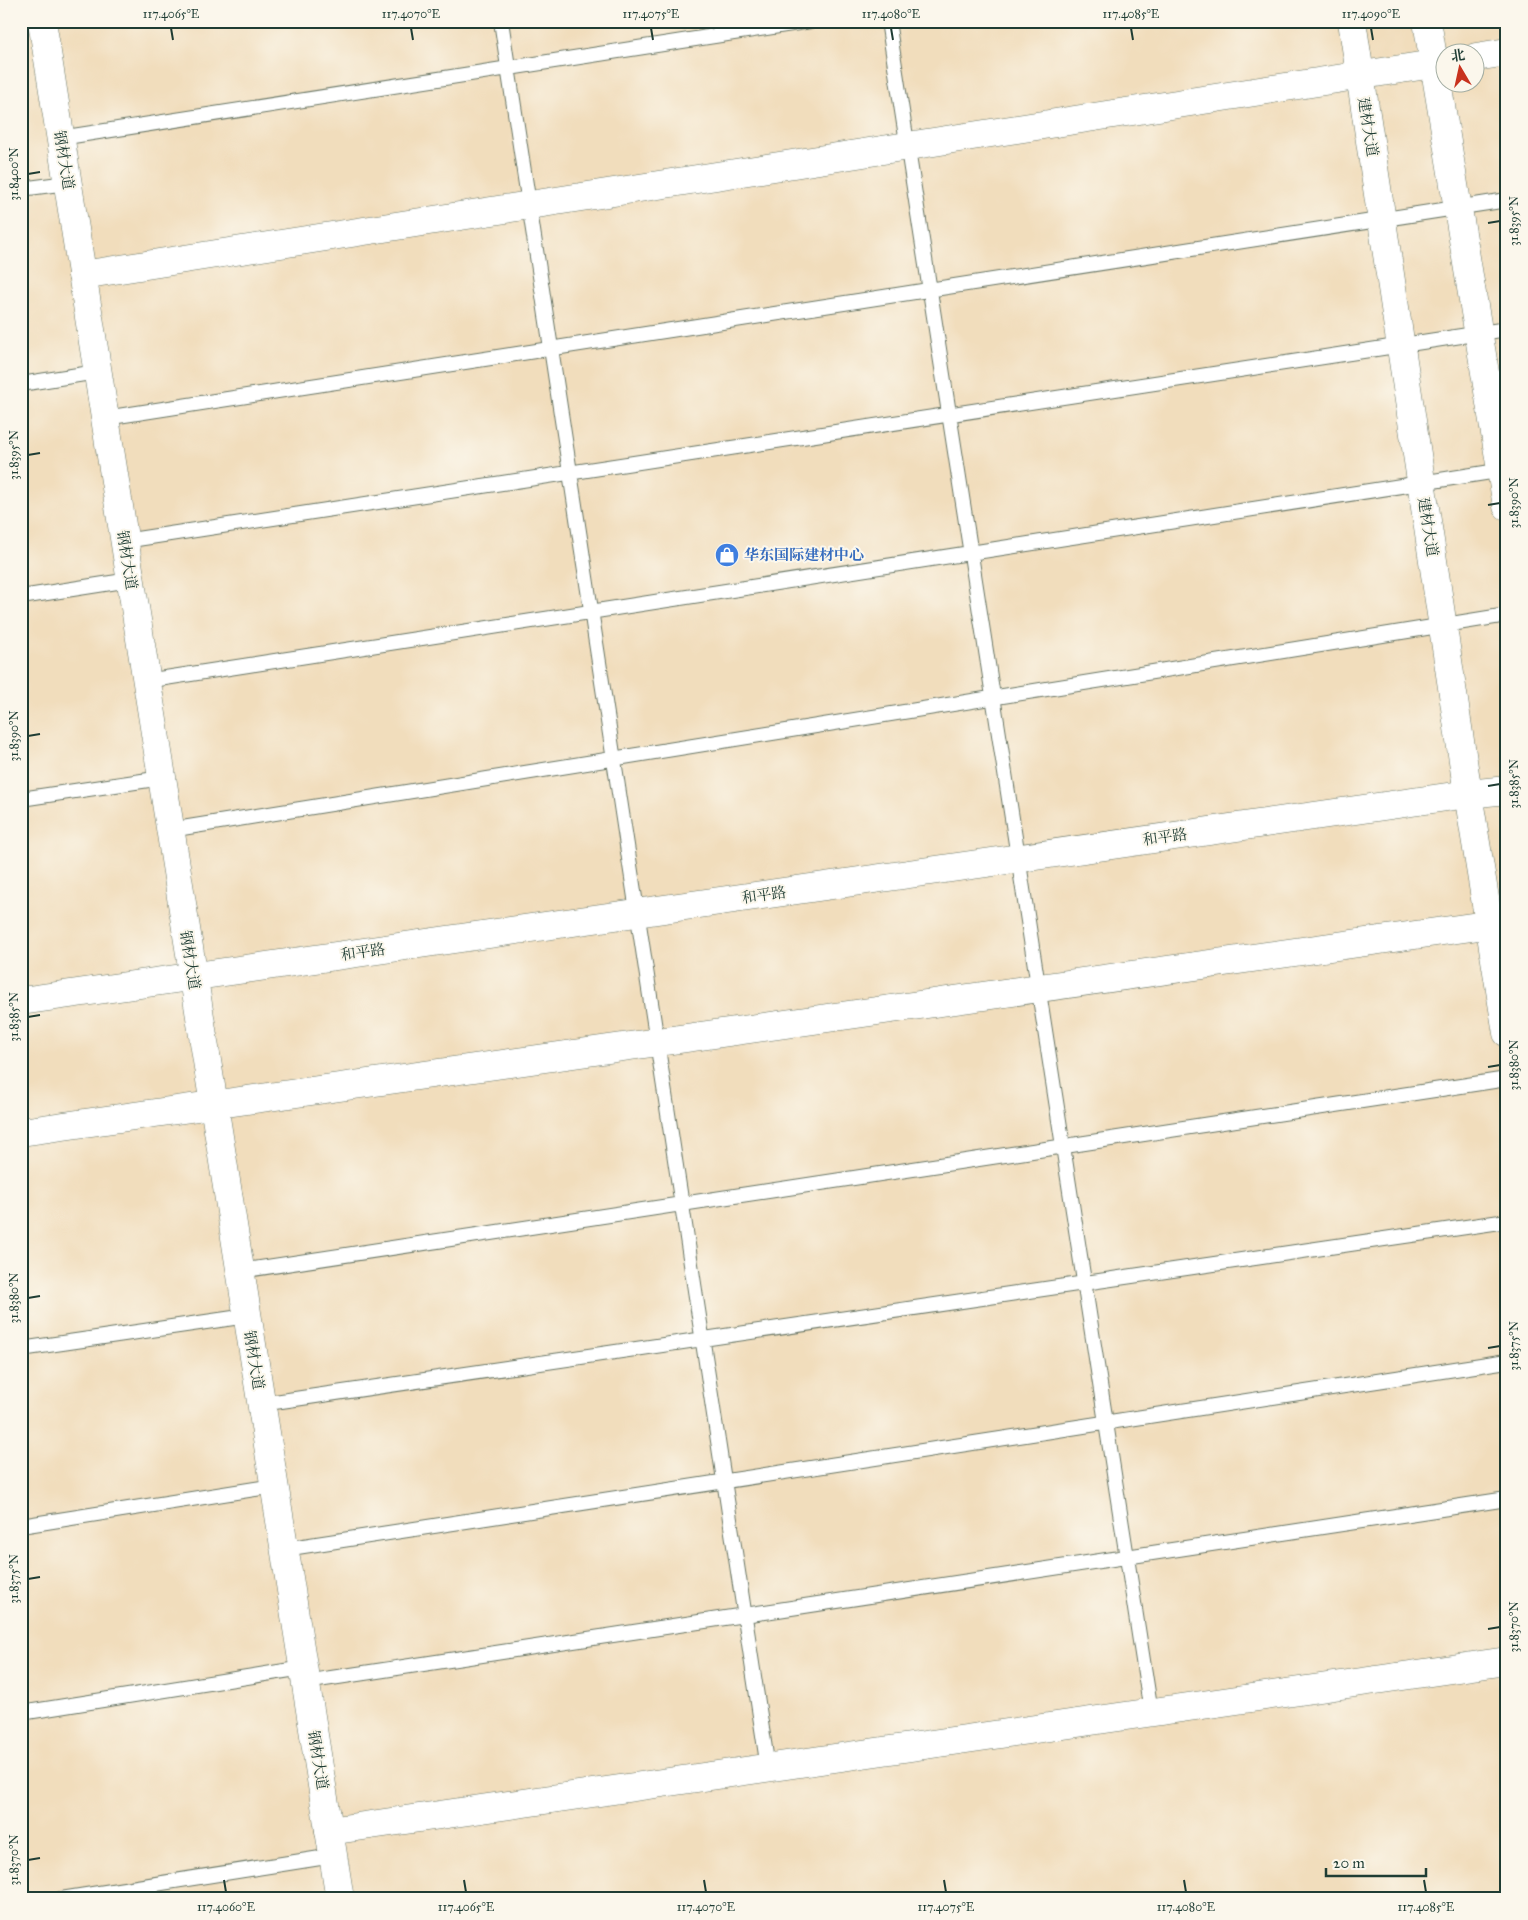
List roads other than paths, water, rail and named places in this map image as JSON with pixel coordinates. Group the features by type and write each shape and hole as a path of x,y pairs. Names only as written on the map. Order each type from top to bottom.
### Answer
{"street":[{"name":"钢材大道","path":"42,21 340,1899"},
{"name":"建材大道","path":"1352,21 1468,794 1498,923 1507,1033"},
{"path":"1427,21 1436,49"},
{"path":"1486,55 1507,52"},
{"path":"82,275 1436,63"},
{"path":"1444,92 1458,208 1478,333 1504,471 1507,506"},
{"name":"和平路","path":"21,1001 1468,794 1507,790"},
{"path":"21,1132 1498,923"},
{"path":"331,1843 768,1768 1507,1661"}],"lane":[{"path":"501,21 768,1768"},
{"path":"60,138 811,21"},
{"path":"888,21 1151,1712"},
{"path":"21,189 67,182"},
{"path":"105,418 1507,200"},
{"path":"124,541 1507,329"},
{"path":"21,384 97,372"},
{"path":"146,680 1504,471"},
{"path":"21,597 130,580"},
{"path":"170,830 1507,615"},
{"path":"21,799 162,778"},
{"path":"240,1271 1507,1080"},
{"path":"261,1404 703,1341 1507,1221"},
{"path":"21,1349 247,1316"},
{"path":"284,1549 1507,1361"},
{"path":"21,1526 274,1486"},
{"path":"21,1713 745,1615 1507,1498"},
{"path":"61,1899 331,1843"}],"place":[{"name":"华东国际建材中心","path":"727,555"}]}
